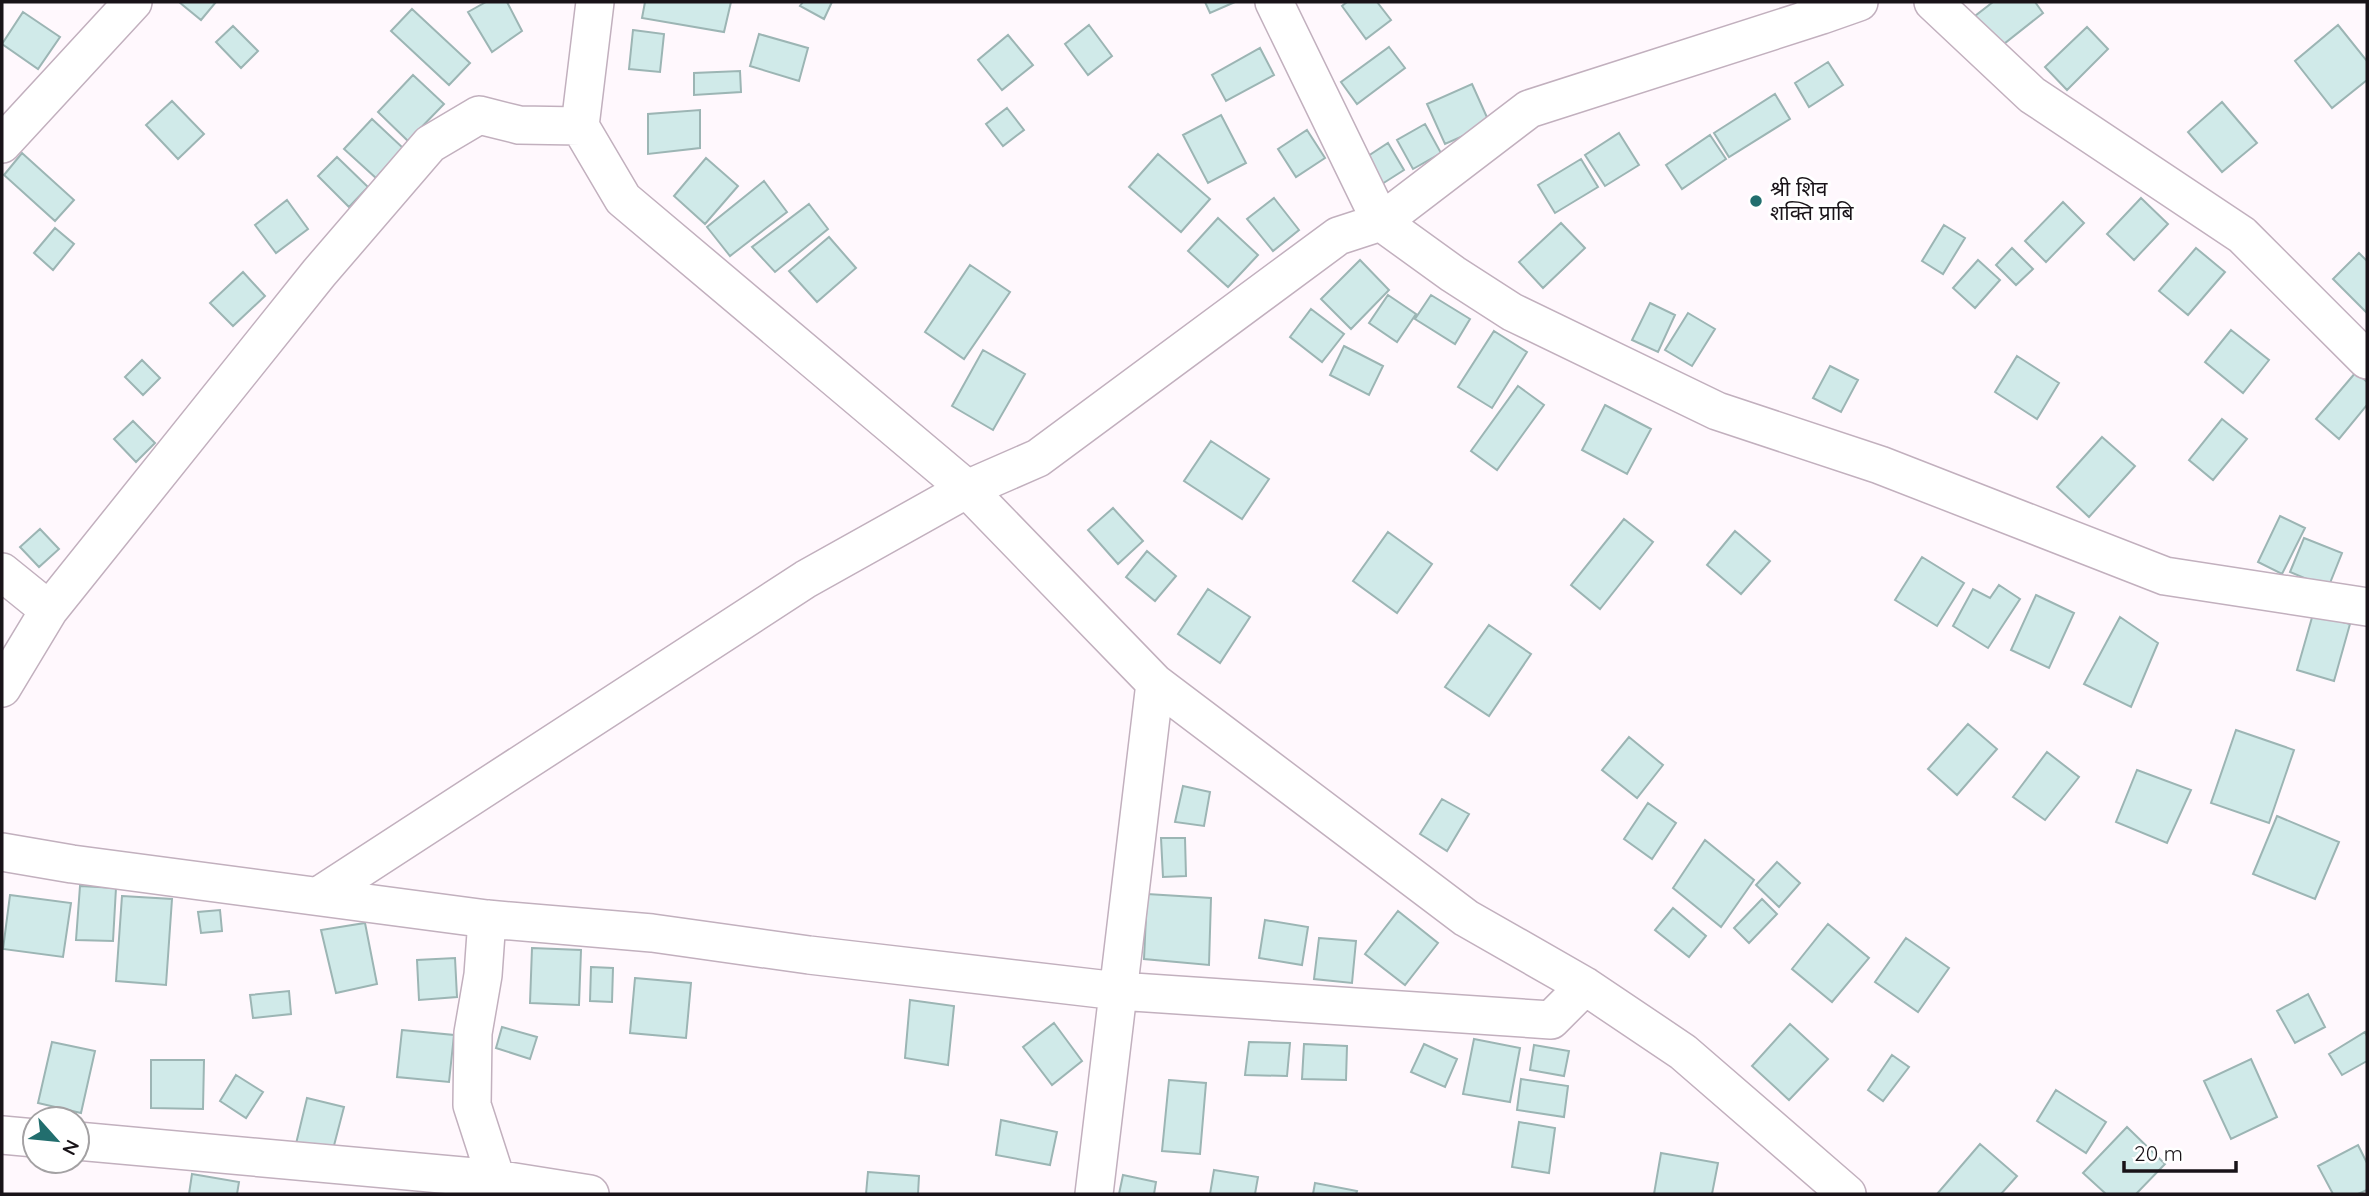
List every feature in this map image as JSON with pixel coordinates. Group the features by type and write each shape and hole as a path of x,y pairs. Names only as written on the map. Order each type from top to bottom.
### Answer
{"street":[{"path":"2,144 133,2"},
{"path":"595,2 580,126 623,198 967,489 1155,683 1466,918 1585,986 1683,1052 1847,1194"},
{"path":"1274,2 1381,222 1512,312 1717,411 1880,465 2165,576 2367,607"},
{"path":"320,895 806,579 967,489 1038,458 1338,236 1381,222 1530,109 1819,8 1859,2"},
{"path":"1933,2 2032,95 2242,235 2367,360"},
{"path":"2,688 50,610 319,274 430,144 480,115 519,125 580,126"},
{"path":"2,572 50,610"},
{"path":"1094,1194 1155,683"},
{"path":"2,852 72,864 487,919 652,933 809,955 1118,990 1550,1020 1585,986"},
{"path":"487,919 483,975 473,1032 472,1105 490,1187"},
{"path":"2,1135 21,1137"},
{"path":"91,1143 490,1187 590,1194"}],"building":[{"path":"179,2 216,2 201,20"},
{"path":"486,2 507,2 522,31 492,52 468,12"},
{"path":"645,2 731,2 724,32 642,18"},
{"path":"803,2 832,2 824,19 800,6"},
{"path":"1205,2 1235,2 1210,13"},
{"path":"1347,2 1377,2 1391,20 1366,39 1342,6"},
{"path":"1993,2 2035,2 2043,13 2000,47 1975,16"},
{"path":"412,9 470,63 449,85 391,31"},
{"path":"23,12 60,37 38,69 2,44"},
{"path":"1089,25 1112,56 1088,75 1065,44"},
{"path":"2338,25 2367,61 2367,80 2332,108 2295,61"},
{"path":"233,26 258,51 241,68 216,42"},
{"path":"2087,27 2108,49 2067,90 2045,67"},
{"path":"633,30 664,34 660,72 629,69"},
{"path":"759,34 808,48 799,81 750,66"},
{"path":"1008,35 1033,65 1002,90 978,60"},
{"path":"1389,47 1405,68 1357,104 1341,82"},
{"path":"1260,48 1274,75 1226,101 1212,75"},
{"path":"1828,62 1843,85 1809,107 1795,83"},
{"path":"740,71 741,92 694,95 694,73"},
{"path":"413,75 444,104 408,141 378,112"},
{"path":"1472,84 1490,124 1445,144 1427,104"},
{"path":"1775,94 1790,119 1729,157 1714,133"},
{"path":"172,101 204,134 178,159 146,125"},
{"path":"2222,102 2257,143 2222,172 2188,132"},
{"path":"1007,108 1024,130 1003,146 986,124"},
{"path":"700,110 700,148 648,154 648,114"},
{"path":"1221,115 1246,163 1208,183 1183,135"},
{"path":"372,119 403,148 376,178 344,149"},
{"path":"1425,124 1441,153 1413,169 1397,140"},
{"path":"1307,130 1325,158 1296,177 1278,149"},
{"path":"1619,133 1639,165 1605,186 1585,155"},
{"path":"1710,135 1726,159 1682,189 1666,165"},
{"path":"1388,143 1404,170 1382,184 1365,158"},
{"path":"22,153 74,200 55,221 4,175"},
{"path":"1158,154 1210,199 1181,232 1129,187"},
{"path":"337,157 368,187 349,207 318,176"},
{"path":"706,158 738,186 705,224 674,196"},
{"path":"1581,159 1598,187 1555,213 1538,185"},
{"path":"764,181 787,212 730,256 707,227"},
{"path":"1274,198 1299,230 1273,251 1247,219"},
{"path":"2141,198 2168,224 2134,260 2107,234"},
{"path":"287,200 308,229 276,253 255,225"},
{"path":"2063,202 2084,223 2046,262 2025,241"},
{"path":"809,204 828,229 775,272 752,247"},
{"path":"1218,218 1258,255 1228,287 1188,251"},
{"path":"1561,223 1585,248 1543,288 1519,262"},
{"path":"1944,225 1965,238 1943,274 1922,261"},
{"path":"55,228 74,244 53,270 34,253"},
{"path":"829,237 856,268 817,302 789,271"},
{"path":"2012,248 2033,269 2016,285 1996,265"},
{"path":"2196,248 2225,272 2188,315 2159,291"},
{"path":"2359,253 2367,261 2367,313 2333,279"},
{"path":"1360,260 1389,290 1351,329 1321,299"},
{"path":"1978,260 2000,280 1975,308 1953,288"},
{"path":"970,265 1010,292 964,359 925,332"},
{"path":"243,272 265,296 233,326 210,303"},
{"path":"1388,295 1416,314 1397,342 1369,323"},
{"path":"1431,295 1470,319 1455,344 1415,319"},
{"path":"1650,303 1675,315 1658,352 1632,340"},
{"path":"1311,309 1344,334 1322,362 1290,337"},
{"path":"1688,313 1715,329 1692,366 1665,350"},
{"path":"2231,330 2269,360 2243,393 2205,362"},
{"path":"1494,331 1527,352 1492,408 1458,387"},
{"path":"1344,346 1383,366 1369,395 1330,375"},
{"path":"983,350 1025,374 993,430 952,406"},
{"path":"2017,356 2059,383 2037,419 1995,392"},
{"path":"142,360 160,378 143,395 125,377"},
{"path":"1830,366 1858,380 1841,412 1813,398"},
{"path":"2356,372 2367,382 2367,405 2339,439 2316,419"},
{"path":"1518,386 1544,405 1497,470 1471,451"},
{"path":"1605,405 1651,429 1627,474 1582,450"},
{"path":"2222,419 2247,439 2213,480 2189,460"},
{"path":"133,421 155,443 136,462 114,439"},
{"path":"2102,437 2135,466 2089,517 2057,487"},
{"path":"1211,441 1269,479 1242,519 1184,481"},
{"path":"1113,508 1143,541 1118,564 1088,530"},
{"path":"2280,516 2305,528 2282,574 2258,562"},
{"path":"1624,519 1653,542 1600,609 1571,585"},
{"path":"40,529 59,549 39,567 20,547"},
{"path":"1735,531 1770,561 1741,594 1707,565"},
{"path":"1388,532 1432,564 1397,613 1353,581"},
{"path":"2304,538 2342,553 2328,588 2290,572"},
{"path":"1147,551 1176,576 1155,601 1126,577"},
{"path":"1922,557 1964,583 1937,626 1895,600"},
{"path":"1999,585 2020,599 1988,648 1953,626 1973,589 1990,598"},
{"path":"1208,589 1250,617 1220,663 1178,634"},
{"path":"2036,595 2074,613 2049,668 2011,650"},
{"path":"2313,614 2350,624 2334,681 2297,670"},
{"path":"2120,617 2158,643 2131,707 2084,684"},
{"path":"1489,625 1531,654 1489,716 1445,687"},
{"path":"1968,724 1997,749 1957,795 1928,769"},
{"path":"2236,730 2294,750 2269,823 2211,803"},
{"path":"1629,737 1663,765 1637,798 1602,770"},
{"path":"2047,752 2079,777 2045,820 2013,797"},
{"path":"2137,770 2191,790 2167,843 2116,822"},
{"path":"1183,786 1210,792 1204,826 1175,822"},
{"path":"1442,799 1469,814 1447,851 1420,834"},
{"path":"1648,803 1676,823 1652,859 1624,839"},
{"path":"2277,816 2339,842 2315,899 2253,874"},
{"path":"1161,838 1185,838 1186,876 1163,877"},
{"path":"1705,840 1754,880 1721,927 1673,888"},
{"path":"1777,862 1800,883 1779,907 1756,885"},
{"path":"80,886 116,888 113,941 76,940"},
{"path":"1147,894 1211,898 1209,965 1144,959"},
{"path":"10,895 71,903 63,957 3,949"},
{"path":"122,896 172,899 166,985 116,981"},
{"path":"1762,899 1777,914 1749,943 1734,928"},
{"path":"1673,908 1706,936 1689,957 1655,930"},
{"path":"220,910 222,931 201,933 198,912"},
{"path":"1398,911 1438,943 1405,985 1365,954"},
{"path":"1265,920 1308,927 1302,965 1259,958"},
{"path":"365,923 377,984 336,993 321,930"},
{"path":"1828,924 1869,958 1832,1002 1792,969"},
{"path":"1319,938 1356,941 1352,983 1314,979"},
{"path":"1906,938 1949,968 1918,1012 1875,982"},
{"path":"532,948 581,950 579,1005 530,1003"},
{"path":"455,958 457,997 419,1000 417,960"},
{"path":"591,967 613,968 612,1002 590,1001"},
{"path":"635,978 691,983 686,1038 630,1033"},
{"path":"289,991 291,1014 253,1018 250,995"},
{"path":"2308,994 2325,1027 2295,1043 2277,1011"},
{"path":"910,1000 954,1006 948,1065 905,1058"},
{"path":"1054,1023 1082,1061 1052,1085 1023,1047"},
{"path":"1790,1024 1828,1059 1789,1100 1752,1066"},
{"path":"502,1027 537,1037 530,1059 496,1048"},
{"path":"402,1030 454,1035 449,1082 397,1077"},
{"path":"2365,1032 2367,1061 2342,1075 2329,1054"},
{"path":"1474,1039 1520,1048 1510,1102 1463,1094"},
{"path":"52,1042 95,1051 83,1105 38,1103"},
{"path":"1249,1042 1290,1043 1287,1076 1245,1075"},
{"path":"1304,1044 1347,1046 1346,1080 1302,1079"},
{"path":"1424,1044 1457,1059 1445,1087 1411,1072"},
{"path":"1534,1045 1569,1051 1564,1076 1530,1070"},
{"path":"1892,1055 1909,1067 1883,1101 1868,1090"},
{"path":"2251,1059 2277,1117 2231,1139 2204,1081"},
{"path":"151,1060 204,1060 203,1109 151,1108"},
{"path":"236,1075 263,1092 246,1118 220,1101"},
{"path":"1521,1079 1568,1086 1564,1117 1517,1110"},
{"path":"1169,1080 1206,1083 1200,1154 1162,1151"},
{"path":"2056,1090 2106,1122 2086,1153 2037,1121"},
{"path":"307,1098 344,1107 331,1157 295,1148"},
{"path":"1001,1120 1057,1132 1050,1165 996,1155"},
{"path":"1519,1122 1555,1128 1549,1173 1512,1167"},
{"path":"2127,1127 2165,1164 2136,1194 2106,1194 2083,1173"},
{"path":"1980,1144 2017,1176 2001,1194 1937,1194"},
{"path":"2358,1145 2367,1163 2367,1190 2358,1194 2333,1194 2318,1166"},
{"path":"1661,1153 1718,1163 1712,1194 1654,1194"},
{"path":"1214,1170 1258,1177 1255,1194 1210,1194"},
{"path":"868,1172 919,1176 918,1194 866,1194"},
{"path":"192,1174 239,1182 237,1194 189,1194"},
{"path":"1123,1175 1156,1182 1154,1194 1119,1194"},
{"path":"1315,1183 1357,1191 1356,1194 1313,1194"}],"place":[{"name":"श्री शिव शक्ति प्राबि","path":"1756,201"}]}
